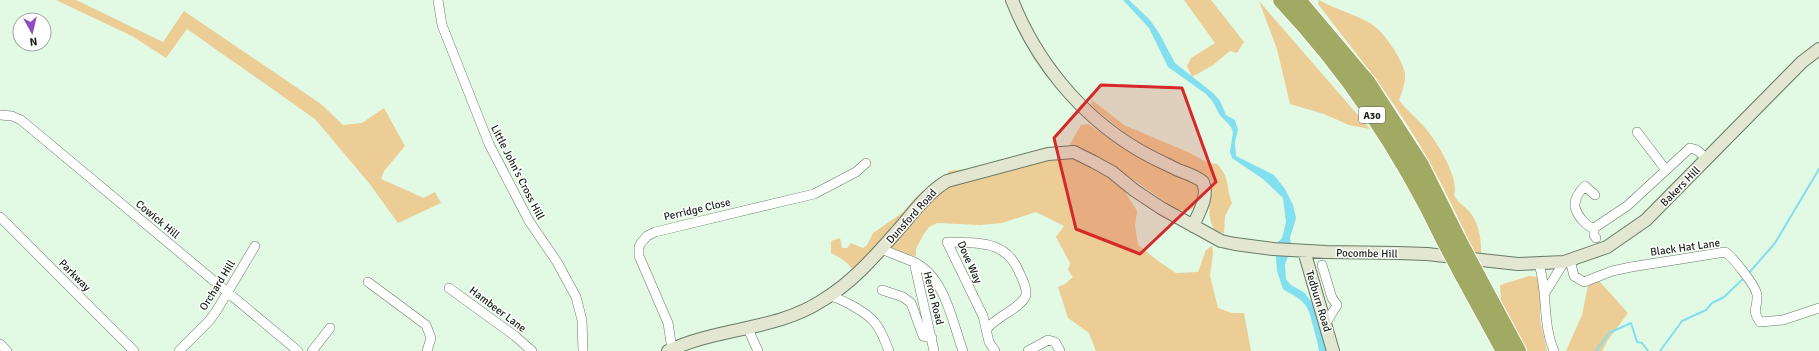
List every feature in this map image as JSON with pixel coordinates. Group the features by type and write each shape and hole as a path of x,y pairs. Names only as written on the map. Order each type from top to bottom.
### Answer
{"highway":[{"name":"A30","path":"1281,0 1344,75 1386,137 1452,241"},
{"name":"A30","path":"1298,0 1368,83 1421,165 1452,241 1470,276 1504,351"},
{"name":"A30","path":"1470,276 1518,351"}],"main road":[{"path":"1012,0 1031,41 1048,68 1067,91 1090,114 1115,135 1137,149 1196,177 1202,182 1205,190 1204,199 1193,226"},
{"name":"Bakers Hill","path":"1572,260 1607,247 1646,220 1802,62 1819,49"},
{"name":"Dunsford Road","path":"670,350 712,336 771,323 804,311 830,296 860,272 918,205 947,181 1048,154 1074,152 1112,172 1134,190 1161,208"},
{"name":"Pocombe Hill","path":"1161,208 1221,241 1273,249 1398,253 1484,261 1539,264 1572,260"},
{"name":"Tedburn Road","path":"1304,251 1326,322 1333,351"}],"street":[{"name":"Little John's Cross Hill","path":"438,0 442,25 489,144 529,221 557,262 576,298 582,320 583,351"},
{"name":"Cowick Hill","path":"0,115 12,116 21,120 298,351"},
{"path":"1637,132 1666,170"},
{"path":"1594,228 1627,206 1690,148 1697,150 1707,159"},
{"name":"Perridge Close","path":"670,350 668,323 639,256 639,247 647,236 674,227 814,194 856,172 866,163"},
{"path":"1594,228 1587,225 1575,207 1576,201 1585,186 1595,195"},
{"name":"Parkway","path":"0,217 134,351"},
{"path":"1594,228 1594,235 1596,238"},
{"name":"Dove Way","path":"987,329 993,321 1021,302 1026,295 1019,270 1010,256 998,247 983,244 947,242 983,316 989,342 995,351"},
{"name":"Orchard Hill","path":"179,351 209,321 228,293 255,246"},
{"name":"Heron Road","path":"881,249 914,262 934,351"},
{"name":"Black Hat Lane","path":"1572,260 1574,276 1584,282 1612,271 1725,252 1731,255 1757,294 1755,314 1760,322 1783,320 1819,308"},
{"path":"1545,293 1572,260"},
{"path":"914,262 926,269 938,286 963,351"},
{"path":"1539,264 1545,293 1545,311 1554,351"},
{"path":"1322,265 1332,298 1337,305 1326,322"},
{"path":"368,282 377,293 426,325 431,338 427,351"},
{"name":"Hambeer Lane","path":"449,288 515,336 532,351"},
{"path":"882,290 903,297 911,303 923,336 932,338"},
{"path":"830,296 842,300 870,318 880,330 889,351"},
{"path":"312,351 330,328"},
{"path":"748,329 758,351"},
{"path":"1028,351 1048,340 1055,342 1060,351"},
{"path":"0,344 7,351"}],"highlighted area":[{"path":"1101,85 1182,88 1216,182 1140,254 1076,229 1054,138"}],"shaded area":[{"path":"56,0 76,0 163,42 184,11 321,104 343,125 362,123 384,108 405,146 384,171 381,179 424,198 435,192 441,203 398,223 369,183 315,119 187,29 166,58 132,36"},
{"path":"1184,0 1211,0 1244,42 1237,53 1230,51 1213,65 1192,77 1187,66 1191,58 1215,43"},
{"path":"1319,0 1370,23 1381,32 1396,53 1405,73 1399,100 1405,108 1423,125 1441,151 1454,180 1454,195 1469,211 1477,226 1481,245 1481,256 1477,258 1437,176 1406,123 1378,82 1318,4"},
{"path":"1259,1 1370,129 1349,125 1324,114 1290,104 1277,49"},
{"path":"1092,100 1124,125 1190,153 1208,163 1217,164 1226,178 1232,203 1225,216 1224,233 1216,231 1210,219 1210,179 1196,170 1158,154 1135,140 1091,105"},
{"path":"1088,124 1113,141 1157,166 1178,174 1196,185 1199,194 1197,203 1193,208 1185,211 1176,209 1125,174 1122,187 1137,211 1135,226 1138,245 1176,273 1198,272 1206,250 1212,246 1213,253 1210,276 1218,308 1232,313 1244,313 1251,351 1096,351 1089,333 1068,318 1058,287 1065,284 1073,277 1068,270 1070,263 1056,237 1064,226 1036,212 1002,223 980,225 937,223 929,227 923,235 916,249 916,256 906,255 890,247 868,273 858,281 851,267 831,253 831,241 840,238 842,248 847,248 851,243 863,248 867,245 873,233 902,213 917,196 945,177 949,171 1068,156 1069,146 1081,125"},
{"path":"1529,276 1538,277 1540,283 1540,320 1547,351 1527,351 1501,301 1500,285"},
{"path":"1599,281 1628,313 1608,340 1602,351 1566,351 1582,315 1588,286"}],"water":[{"path":"1123,0 1129,0 1150,20 1159,33 1175,63 1213,93 1220,101 1226,115 1235,120 1238,130 1235,142 1236,156 1274,175 1285,189 1293,205 1296,218 1290,238 1291,245 1289,255 1285,264 1286,279 1291,285 1305,293 1314,306 1327,351 1319,351 1307,307 1300,300 1283,289 1277,271 1275,245 1282,238 1286,222 1283,198 1263,179 1232,158 1230,152 1233,132 1231,127 1219,114 1213,102 1206,94 1168,67 1149,28"}],"waterway":[{"path":"1748,274 1775,243 1819,169"},
{"path":"1660,351 1682,321 1706,310 1712,303 1724,297 1745,277"},
{"path":"1596,351 1609,333 1631,323 1637,342 1642,343 1648,351"}]}
